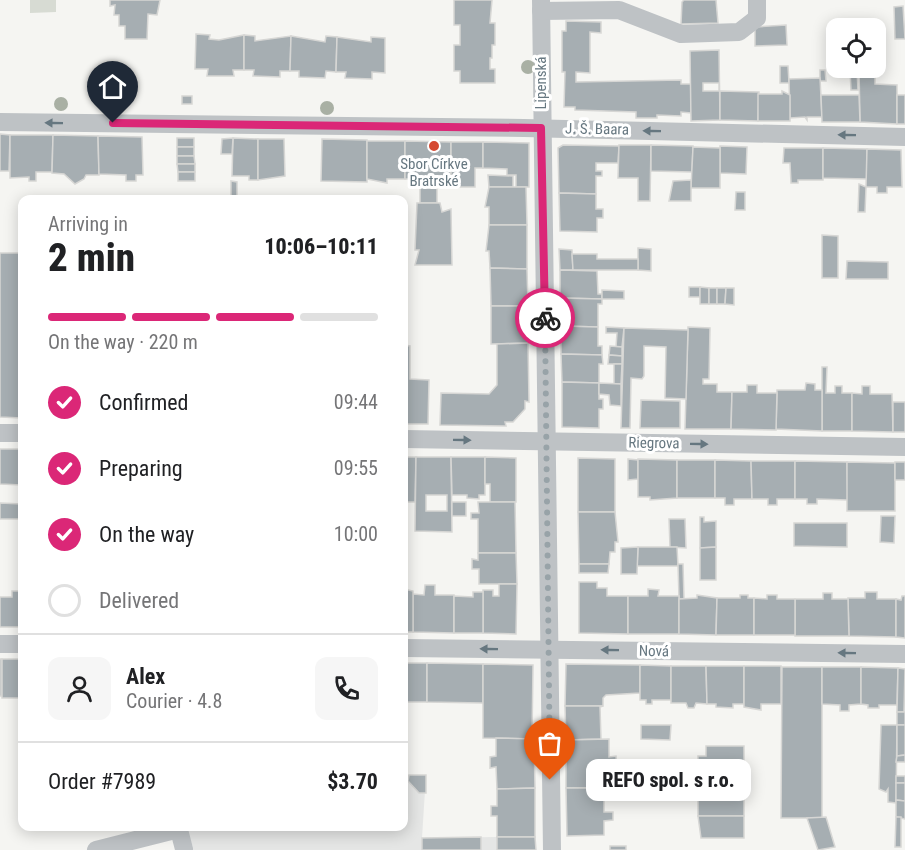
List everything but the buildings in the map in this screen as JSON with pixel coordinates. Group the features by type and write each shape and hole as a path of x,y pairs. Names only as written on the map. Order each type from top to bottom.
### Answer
{"street":[{"path":"541,5 619,10 681,34 739,32 757,18 757,0"},
{"name":"Lipenská","path":"541,5 552,850"},
{"name":"J. Š. Baara","path":"0,122 541,128 905,137"},
{"path":"0,433 18,433"},
{"name":"Riegrova","path":"408,439 905,447"},
{"path":"0,644 18,644"},
{"name":"Nová","path":"408,648 905,654"},
{"path":"96,850 167,831"},
{"path":"179,831 184,849"}],"shaded area":[{"path":"30,0 56,0 56,12 30,13"},
{"path":"408,775 426,775 422,838 497,837 497,850 182,850 193,847 187,831 408,831"}],"way so far":[{"path":"545,318 550,780"}],"place":[{"name":"Sbor Církve Bratrské","path":"434,146"},
{"name":"REFO spol. s r.o.","path":"550,780"}],"route":[{"path":"113,123 541,128 545,318"}]}
